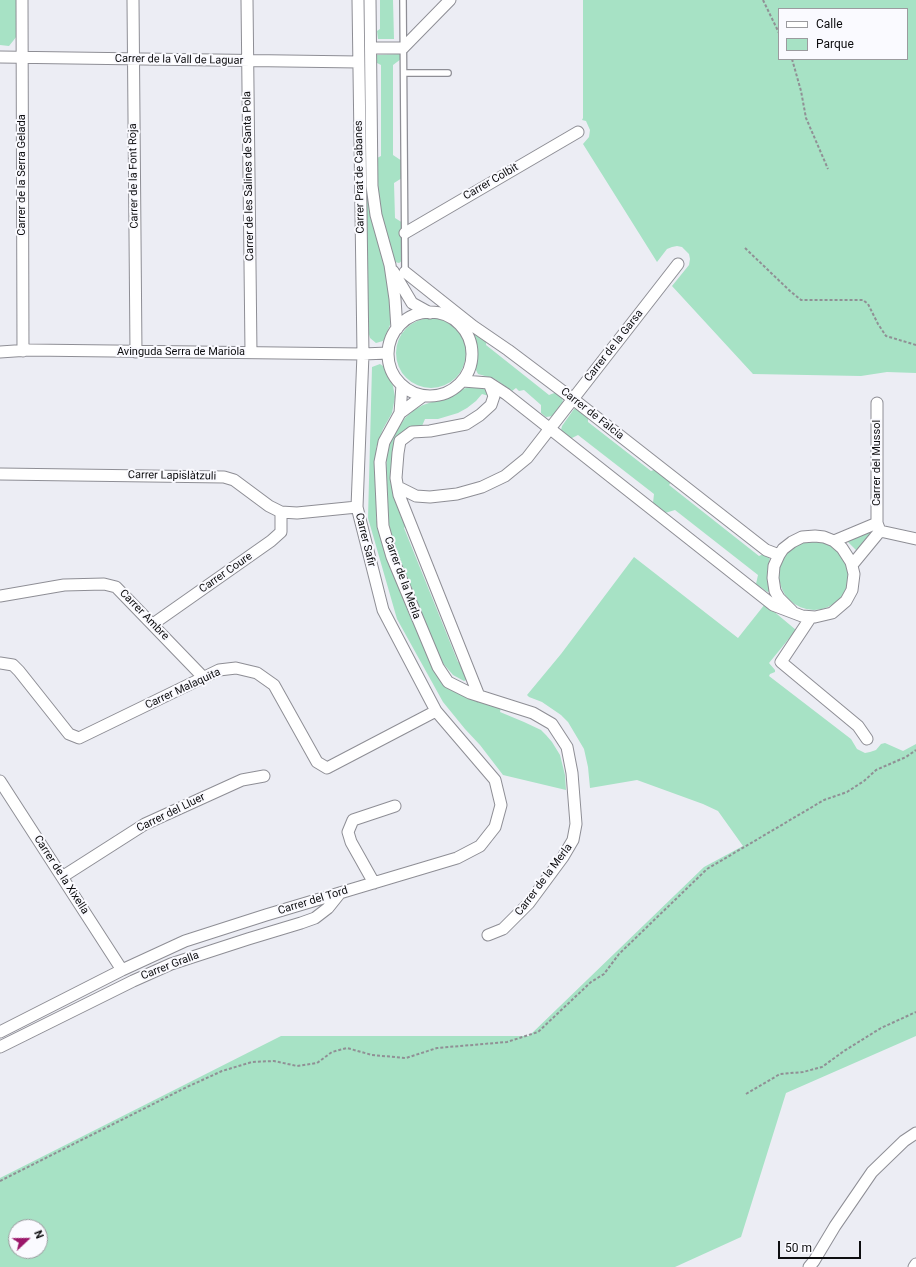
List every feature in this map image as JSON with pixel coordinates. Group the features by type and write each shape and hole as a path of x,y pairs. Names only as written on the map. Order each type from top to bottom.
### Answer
{"street":[{"name":"Carrer de la Serra Gelada","path":"22,0 23,351"},
{"name":"Carrer de la Font Roja","path":"133,0 136,352"},
{"name":"Carrer de les Salines de Santa Pola","path":"247,0 251,352"},
{"name":"Carrer Prat de Cabanes","path":"358,0 363,354"},
{"path":"370,0 372,186 376,215 390,265 395,299 397,329"},
{"path":"371,48 403,48 450,0"},
{"name":"Carrer de la Vall de Laguar","path":"0,57 358,62"},
{"name":"Carrer Colbit","path":"405,232 578,132"},
{"name":"Carrer de la Garsa","path":"398,487 416,496 430,497 457,494 482,486 505,476 527,458 678,264"},
{"path":"390,265 412,303 430,312"},
{"name":"Carrer de Falcia","path":"405,272 473,326 508,350 573,399 766,550 779,555"},
{"path":"430,312 443,314 455,321 464,330 470,343 472,356 469,370 463,381 455,389 445,394 424,396 412,392 402,385 394,376 388,353 391,340 397,329 406,320 417,314 430,312"},
{"name":"Avinguda Serra de Mariola","path":"0,352 388,353"},
{"name":"Carrer Safir","path":"363,354 357,507 383,610 436,711"},
{"path":"463,381 489,383 506,394 773,605 802,616 815,617 832,612 846,601 852,590 854,574 852,565 842,548 834,541 824,537 802,537 783,549 779,555 774,566 773,578 775,590 779,598 792,611"},
{"path":"479,696 399,495 396,478 400,441 412,432 430,432 466,424 480,415 491,405 494,396 489,383"},
{"name":"Carrer de la Merla","path":"402,385 400,413 384,442 380,462 383,526 392,557 438,667 448,682 479,696 533,713 552,724 567,747 572,772 576,824 573,840 564,857 529,903 503,929 488,935"},
{"name":"Carrer de la Merla","path":"400,413 424,396"},
{"name":"Carrer del Mussol","path":"877,403 879,527"},
{"name":"Carrer Lapislàtzuli","path":"0,474 224,477 234,480 269,506 281,512 297,513 357,507"},
{"name":"Carrer Coure","path":"153,624 271,541 281,532 281,512"},
{"path":"834,541 879,527 916,539"},
{"path":"852,565 879,527"},
{"name":"Carrer Ambre","path":"0,596 64,585 104,584 116,587 203,677"},
{"path":"811,616 782,662 858,726 867,739"},
{"name":"Carrer Malaquita","path":"0,663 13,665 69,734 79,738 219,670 236,668 257,673 274,685 317,762 327,768 436,711"},
{"name":"Carrer del Tord","path":"0,1032 122,970 185,941 457,858 480,846 496,827 501,806 495,780 436,711"},
{"name":"Carrer del Lluer","path":"62,877 145,824 242,780 264,776"},
{"name":"Carrer de la Xixella","path":"0,781 122,970"},
{"path":"374,883 351,842 348,832 353,820 395,806"},
{"name":"Carrer Gralla","path":"0,1047 133,981 171,964 315,918 328,908 340,893"},
{"path":"809,1267 872,1172 904,1141 916,1133"}],"lane":[{"path":"403,0 405,291"},
{"path":"404,73 448,73"}],"path":[{"path":"762,0 778,31"},
{"path":"792,60 801,91 806,118 828,169"},
{"path":"745,248 790,292 801,300 862,300 868,304 886,336 916,345"},
{"path":"0,1181 194,1084 222,1071 252,1062 274,1061 297,1066 317,1063 332,1052 347,1048 372,1055 406,1058 437,1048 507,1042 538,1032 591,982 604,974 619,954 706,869 824,800 847,792 864,781 876,770 906,757 916,750"},
{"path":"746,1094 780,1074 803,1072 822,1067 844,1051 881,1028 916,1012"}],"green space":[{"path":"0,0 17,0 17,36 9,46 0,45"},
{"path":"362,0 367,0 370,216 385,267 393,317 385,338 383,341 376,343 370,338 368,331"},
{"path":"380,0 393,0 394,39 378,39 377,31 380,29"},
{"path":"583,0 916,0 916,373 887,372 861,376 753,374 672,286 689,265 689,254 682,247 672,247 667,249 657,262 583,144 589,137 590,130 586,121 582,120"},
{"path":"401,54 401,59 393,65 393,155 402,161 402,178 394,183 395,218 403,223 403,260 399,263 395,262 383,226 379,205 377,158 381,156 381,65 377,63 377,55"},
{"path":"424,318 438,318 451,324 460,333 464,339 466,353 464,367 456,378 445,386 438,388 424,388 417,386 406,378 398,367 396,360 396,346 398,339 406,328 417,320"},
{"path":"473,333 487,337 486,345 549,395 557,392 562,396 563,403 553,416 546,417 541,413 541,405 524,390 519,391 516,388 512,391 495,379 478,374 475,368 478,350"},
{"path":"380,364 386,368 393,386 395,397 392,413 383,429 376,448 376,517 382,543 407,609 433,668 501,707 500,712 541,730 546,735 560,755 565,775 566,790 503,775 480,745 443,702 397,619 368,518 372,367"},
{"path":"475,385 486,387 489,396 482,394 476,401 458,413 438,419 425,419 422,426 411,427 399,435 396,439 394,453 409,521 404,528 458,662 467,664 471,678 464,681 453,675 441,661 392,541 386,507 386,475 387,450 390,440 405,418 414,410 423,405"},
{"path":"579,408 588,413 588,422 651,471 659,468 674,479 669,485 759,556 768,552 770,557 767,574 770,591 766,591 756,584 758,575 675,510 665,513 653,503 654,494 578,435 570,439 563,433 561,430 562,426 574,409"},
{"path":"876,527 857,551 848,542 847,539"},
{"path":"814,540 827,543 839,550 846,562 849,575 846,588 839,600 827,607 814,610 801,607 789,600 782,588 779,575 782,562 789,550 801,543"},
{"path":"634,557 738,638 765,604 796,630 769,663 775,672 769,676 851,739 857,749 865,753 870,752 876,750 881,744 885,743 903,751 916,744 916,1036 786,1093 741,1237 675,1267 0,1267 0,1178 281,1036 529,1036 704,867 743,846 718,811 703,804 637,780 590,788 588,767 584,749 568,722 561,715 542,702 527,695 561,654"}]}
